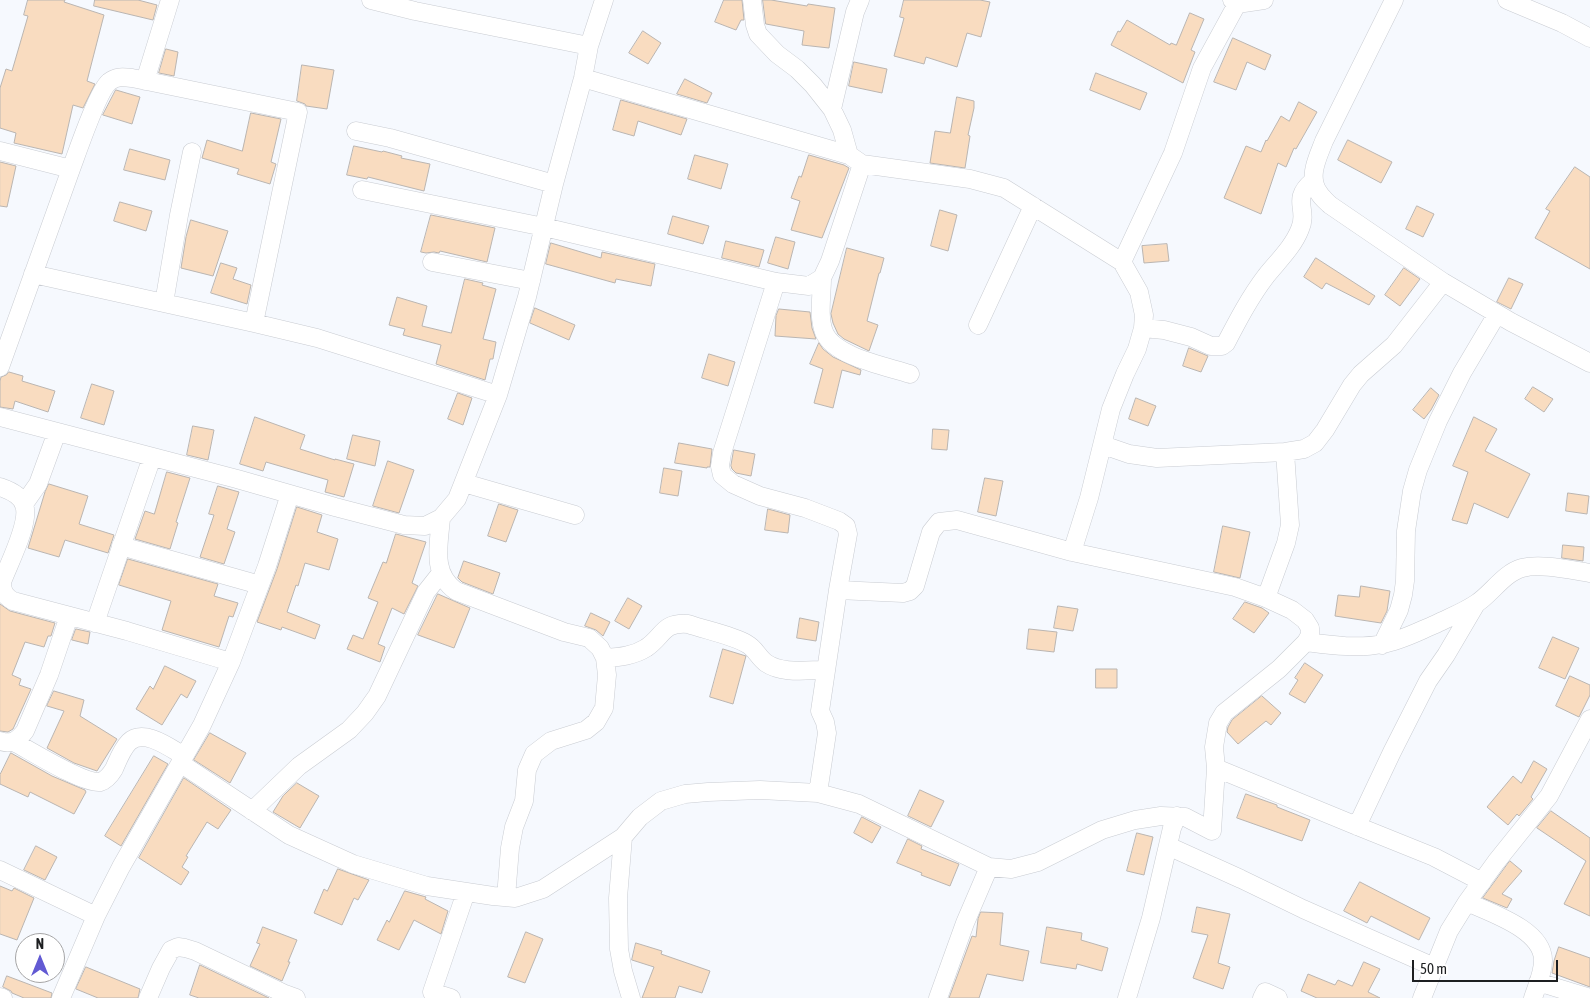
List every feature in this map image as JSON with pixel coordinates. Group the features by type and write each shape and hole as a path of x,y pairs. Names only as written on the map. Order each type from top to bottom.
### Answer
{"street":[{"path":"144,81 170,0"},
{"path":"371,0 417,5 589,46"},
{"path":"0,417 404,525 425,526 441,518 457,499 498,395 531,281 554,184 583,78 589,46 604,0"},
{"path":"752,0 754,25 758,34 813,85 832,109 856,159 830,261 822,278 821,317 824,333 831,344 846,354 910,374"},
{"path":"832,109 855,12 860,0"},
{"path":"1122,262 1173,153 1202,68 1235,2 1264,0"},
{"path":"1394,0 1315,163 1313,181 1318,193 1330,205 1444,282 1497,314 1590,363"},
{"path":"1507,0 1562,23 1590,38"},
{"path":"2,356 94,109 107,83 113,79 123,77 298,112 254,323"},
{"path":"583,78 856,159 970,178 1004,188 1122,262 1139,292 1144,315 1143,328 1137,349 1112,409 1089,498 1072,552"},
{"path":"356,131 390,138 554,184"},
{"path":"0,151 71,169"},
{"path":"164,303 192,152"},
{"path":"1143,328 1164,330 1184,335 1211,346 1222,346 1226,343 1254,294 1288,250 1300,230 1302,223 1300,200 1306,187 1313,181"},
{"path":"362,190 544,227 776,282 809,286 822,278"},
{"path":"978,326 1033,206"},
{"path":"432,262 531,281"},
{"path":"34,274 317,338 498,395"},
{"path":"776,282 722,453 720,466 722,475 733,484 760,496 805,508 839,521 846,526 848,534 820,710 827,733 818,793"},
{"path":"1103,445 1129,454 1157,458 1285,452 1304,449 1315,443 1352,385 1361,374 1394,345 1444,282"},
{"path":"1382,645 1399,610 1403,595 1406,531 1412,490 1418,470 1438,421 1462,373 1497,314"},
{"path":"24,504 38,484 57,432"},
{"path":"1266,598 1286,542 1290,525 1285,452"},
{"path":"95,623 152,457"},
{"path":"464,483 575,515"},
{"path":"0,487 17,495 24,504 24,524 2,582 2,590 13,601 231,662"},
{"path":"61,998 96,916 121,867 202,725 231,662 260,585 290,494"},
{"path":"441,518 438,558 441,573 447,584 456,591 564,632 589,638 600,648 605,658 604,708 596,722 586,730 551,741 534,754 527,770 524,801 514,827 510,848 506,897"},
{"path":"7,742 82,778 101,782 112,773 128,743 135,738 150,739 164,744 182,760 252,811 289,835 352,864 427,886 466,892 515,898 543,889 623,838 640,817 661,801 685,794 760,790 818,793 859,804 989,866 1011,869 1038,862 1102,830 1135,820 1161,816 1185,817 1212,831 1216,768 1215,737 1218,723 1224,713 1279,668 1306,642 1310,635 1310,628 1305,620 1292,610 1235,587 1072,552 957,520 939,522 931,532 915,586 910,591 903,593 838,590"},
{"path":"121,546 260,585"},
{"path":"1306,642 1349,646 1382,645 1404,638 1476,604 1513,571 1522,568 1533,566 1590,574"},
{"path":"252,811 298,766 349,730 364,713 377,696 426,592 441,573"},
{"path":"1357,826 1428,681 1446,655 1476,604"},
{"path":"7,742 19,739 25,731 49,675 69,616"},
{"path":"605,658 635,654 648,646 671,625 688,624 746,643 766,663 776,668 787,670 826,670"},
{"path":"1422,998 1449,931 1496,862 1549,796 1590,719"},
{"path":"1216,768 1434,856 1482,882"},
{"path":"1127,998 1151,918 1172,828 1177,816"},
{"path":"623,838 618,898 619,949 623,972 631,998"},
{"path":"1168,846 1303,910 1434,967"},
{"path":"938,998 965,923 989,866"},
{"path":"0,870 96,916"},
{"path":"451,998 432,992 466,892"},
{"path":"1468,902 1524,930 1540,946 1543,959 1535,990 1590,998"},
{"path":"148,998 171,950 178,947 195,952 296,998"},
{"path":"1262,998 1264,992 1278,998"}],"building":[{"path":"28,0 65,0 64,2 104,15 87,81 95,84 83,108 73,105 62,154 14,143 16,133 0,128 0,88 6,69 12,71 28,16 24,15"},
{"path":"95,0 138,0 157,5 153,20 94,6"},
{"path":"724,0 742,0 744,20 741,20 736,30 715,22"},
{"path":"763,0 835,8 829,48 802,45 804,31 766,24"},
{"path":"904,0 980,0 990,2 981,37 967,33 957,67 926,57 924,64 894,56 904,18 900,17"},
{"path":"1190,13 1204,19 1191,50 1195,52 1183,83 1111,45 1118,31 1120,32 1127,20 1170,45 1171,43 1176,45"},
{"path":"643,31 661,43 648,64 629,53"},
{"path":"1233,38 1271,55 1265,70 1247,62 1236,90 1214,82"},
{"path":"166,49 178,52 174,76 159,73"},
{"path":"854,62 887,69 882,93 849,86"},
{"path":"302,65 334,70 327,109 306,106 297,101"},
{"path":"1096,73 1147,93 1140,110 1090,90"},
{"path":"685,79 712,93 707,103 677,94"},
{"path":"116,90 140,97 132,124 103,115"},
{"path":"957,97 974,101 965,168 930,163 935,131 950,133"},
{"path":"621,100 687,119 681,135 638,121 634,136 613,130"},
{"path":"1299,102 1317,112 1296,149 1294,148 1286,167 1278,163 1261,214 1224,198 1246,146 1261,152 1281,116 1289,121"},
{"path":"251,113 281,119 271,162 276,164 270,184 237,174 239,169 202,158 207,140 242,151"},
{"path":"1348,140 1392,162 1381,183 1338,160"},
{"path":"354,146 383,151 402,156 401,158 430,164 424,191 368,177 367,179 347,175"},
{"path":"130,149 170,160 165,180 124,170"},
{"path":"695,155 728,164 721,189 688,179"},
{"path":"809,155 849,168 822,238 791,230 800,201 791,198"},
{"path":"0,162 16,166 7,207 0,206"},
{"path":"1575,167 1590,177 1590,269 1535,238 1550,211 1546,209"},
{"path":"120,202 152,211 146,231 114,221"},
{"path":"1417,206 1434,214 1423,237 1406,229"},
{"path":"940,210 957,215 948,251 931,246"},
{"path":"431,215 495,228 487,262 440,251 439,253 421,252"},
{"path":"673,216 709,226 703,244 668,234"},
{"path":"191,220 228,231 213,276 181,268"},
{"path":"776,237 795,242 788,269 768,263"},
{"path":"726,241 764,250 759,267 722,258"},
{"path":"551,243 601,258 602,252 655,264 651,286 616,279 615,283 546,264"},
{"path":"1167,244 1169,261 1144,263 1142,246"},
{"path":"847,248 884,258 867,321 878,325 869,351 838,334 831,314"},
{"path":"1316,258 1375,296 1369,305 1326,283 1322,289 1304,277"},
{"path":"221,263 237,268 233,279 251,285 247,304 211,293"},
{"path":"1404,268 1420,279 1400,306 1385,295"},
{"path":"1509,278 1523,284 1511,309 1497,302"},
{"path":"465,279 483,283 482,285 496,289 483,339 496,342 493,359 490,359 485,380 436,364 441,345 403,335 405,329 389,325 397,297 427,306 422,326 451,333"},
{"path":"535,308 575,325 569,340 530,323"},
{"path":"779,309 810,312 812,328 816,339 775,336 776,316"},
{"path":"819,343 833,357 861,370 860,375 842,370 833,408 814,403 823,369 810,364"},
{"path":"1189,348 1208,356 1201,372 1183,366"},
{"path":"709,354 735,362 728,386 702,378"},
{"path":"9,372 23,376 22,381 55,391 48,412 15,401 13,409 0,407 1,377"},
{"path":"92,384 114,391 104,425 81,418"},
{"path":"1533,387 1553,399 1544,412 1525,399"},
{"path":"1431,388 1439,395 1424,419 1413,410"},
{"path":"458,393 472,398 463,425 448,419"},
{"path":"1136,398 1156,406 1148,426 1129,419"},
{"path":"255,417 305,435 300,449 354,464 344,497 325,492 328,480 266,462 263,471 240,464"},
{"path":"1474,417 1497,429 1485,451 1530,474 1508,518 1474,503 1467,524 1452,520 1468,472 1453,466"},
{"path":"193,426 214,430 208,460 187,455"},
{"path":"933,429 949,430 947,450 932,449"},
{"path":"353,435 380,441 375,466 347,459"},
{"path":"679,443 712,449 710,467 675,463"},
{"path":"734,450 755,454 751,476 736,473 732,469"},
{"path":"388,461 414,470 399,513 373,506"},
{"path":"664,468 682,471 678,496 660,493"},
{"path":"167,472 190,478 176,522 178,523 170,549 135,539 145,511 154,514"},
{"path":"985,478 1003,481 996,516 978,512"},
{"path":"49,484 88,496 79,524 114,535 108,553 65,540 59,557 28,548"},
{"path":"218,486 239,492 227,529 235,532 224,564 200,557 214,515 209,514"},
{"path":"1568,493 1589,496 1587,514 1566,511"},
{"path":"499,504 518,510 506,542 488,536"},
{"path":"297,507 322,515 317,532 338,539 329,570 305,563 287,612 320,625 315,639 282,627 281,630 257,622"},
{"path":"768,509 790,515 788,533 765,530"},
{"path":"1223,526 1250,532 1240,578 1214,572"},
{"path":"396,534 426,542 412,583 418,586 404,614 392,608 378,644 385,647 380,662 347,649 353,635 363,639 378,602 368,598 383,562 386,563"},
{"path":"1563,545 1584,547 1583,561 1562,558"},
{"path":"128,559 218,584 214,596 238,603 233,617 229,616 219,647 162,630 171,601 119,585"},
{"path":"464,561 500,573 493,594 462,582 458,578"},
{"path":"1361,586 1390,591 1387,611 1381,623 1335,616 1338,595 1359,597"},
{"path":"438,594 470,608 454,648 418,635"},
{"path":"628,598 642,606 629,629 615,621"},
{"path":"1245,602 1262,608 1269,613 1254,633 1233,619"},
{"path":"0,604 10,611 55,623 51,636 48,636 44,647 25,642 12,675 21,679 19,685 31,689 13,729 8,732 0,731"},
{"path":"1058,606 1078,609 1073,631 1054,628"},
{"path":"591,613 610,622 603,636 596,630 585,626"},
{"path":"800,618 819,622 816,641 797,638"},
{"path":"76,629 90,632 88,644 72,640"},
{"path":"1029,629 1057,632 1054,652 1027,649"},
{"path":"1553,637 1579,648 1565,679 1539,668"},
{"path":"723,649 746,656 733,704 710,697"},
{"path":"1305,663 1323,675 1305,703 1289,694 1298,680 1295,678"},
{"path":"165,666 196,681 187,698 181,694 162,725 136,709 150,686 153,689"},
{"path":"1096,669 1117,669 1117,688 1096,688"},
{"path":"1570,676 1590,685 1590,695 1579,717 1556,706"},
{"path":"54,691 84,700 80,716 117,739 97,771 74,763 47,748 64,711 47,706"},
{"path":"1262,696 1281,713 1271,725 1266,721 1238,744 1227,732 1228,727 1232,720"},
{"path":"210,733 246,753 230,783 194,760"},
{"path":"11,753 52,776 85,790 86,792 74,814 30,792 28,797 0,784 0,775"},
{"path":"154,756 168,764 121,846 105,836"},
{"path":"1534,761 1547,769 1531,797 1533,799 1519,816 1517,814 1508,825 1487,807 1513,776 1521,783"},
{"path":"184,778 231,810 218,829 207,822 186,856 188,857 182,867 189,872 181,885 139,858"},
{"path":"297,783 319,796 300,828 273,812 283,796"},
{"path":"920,790 944,801 931,827 908,816"},
{"path":"1246,794 1310,820 1302,841 1237,818"},
{"path":"1551,811 1590,838 1590,916 1564,904 1586,861 1537,828"},
{"path":"862,817 881,827 872,843 854,833"},
{"path":"1137,833 1153,837 1144,875 1127,871"},
{"path":"908,839 922,846 921,849 959,864 950,886 897,863"},
{"path":"36,846 57,857 45,880 24,870"},
{"path":"1510,861 1522,871 1502,894 1512,899 1507,908 1483,898"},
{"path":"338,869 369,880 358,900 354,898 342,925 314,913 324,889 327,891"},
{"path":"1360,882 1430,918 1419,940 1371,916 1367,923 1344,911"},
{"path":"0,886 12,891 14,888 34,898 20,933 15,933 15,939 0,934"},
{"path":"405,891 426,897 425,899 448,911 441,934 414,920 399,950 377,940"},
{"path":"1197,907 1230,914 1218,963 1230,967 1223,989 1193,978 1208,935 1192,932"},
{"path":"981,912 1003,913 1000,945 1029,951 1023,981 987,974 979,998 949,998 972,936 976,937 978,919"},
{"path":"263,927 297,940 282,981 250,966 260,944 257,943"},
{"path":"1047,927 1082,933 1081,940 1108,948 1102,971 1077,964 1076,969 1041,963"},
{"path":"526,932 543,939 525,983 508,977"},
{"path":"636,943 662,951 661,954 710,971 702,993 679,986 675,998 642,998 654,967 632,960"},
{"path":"1559,947 1590,958 1590,987 1552,973"},
{"path":"1364,962 1380,969 1368,992 1380,998 1317,998 1301,991 1308,974 1335,985 1338,980 1352,986"},
{"path":"200,965 269,998 199,998 190,995"},
{"path":"86,967 140,989 138,998 98,998 76,989"},
{"path":"7,976 15,979 15,983 26,983 52,993 51,998 24,998 3,987"}]}
